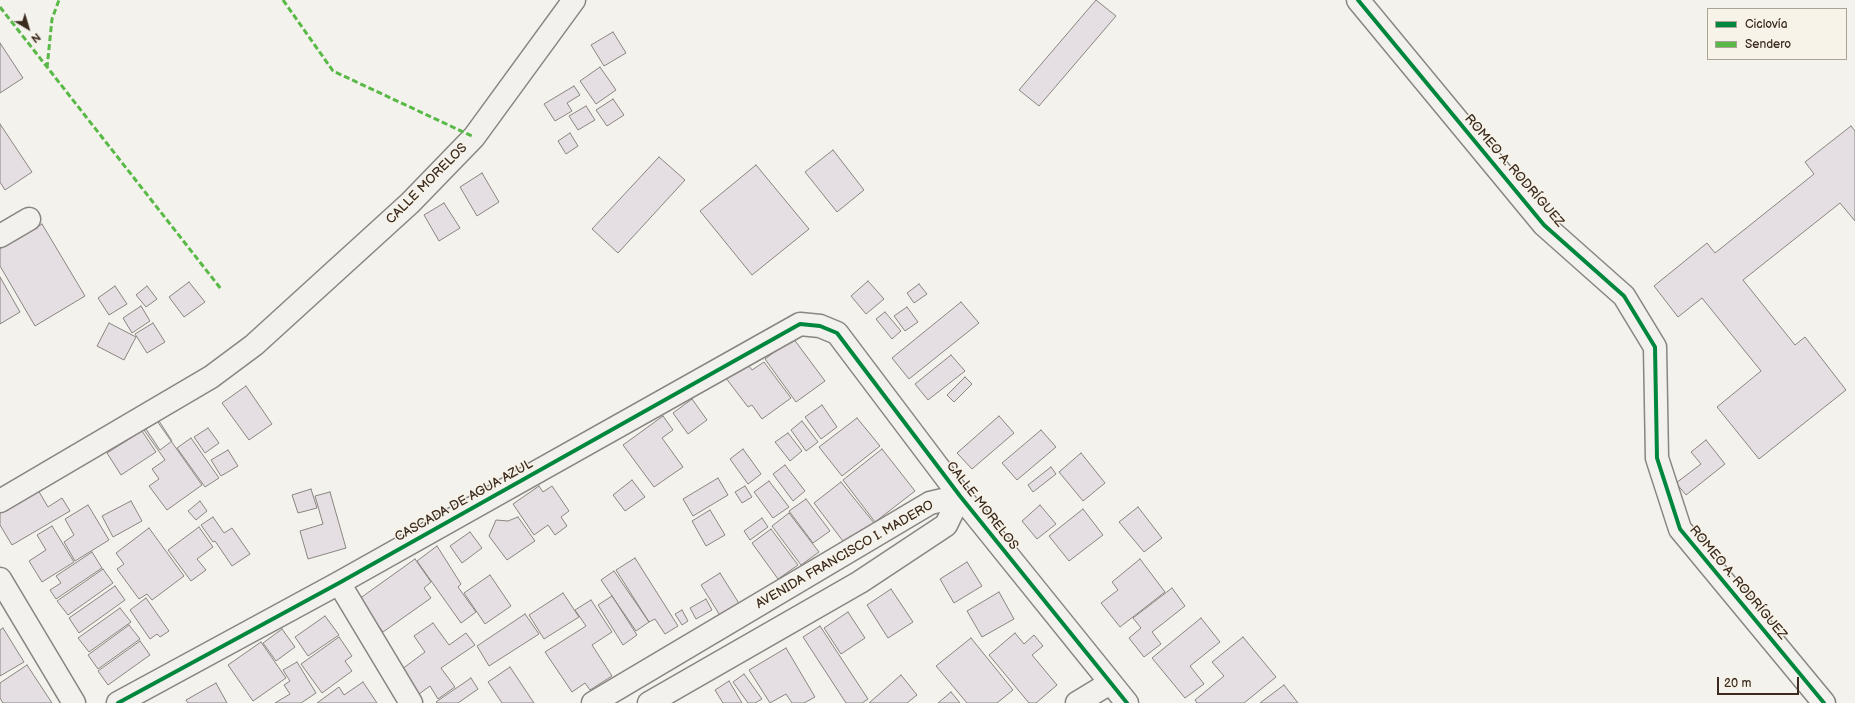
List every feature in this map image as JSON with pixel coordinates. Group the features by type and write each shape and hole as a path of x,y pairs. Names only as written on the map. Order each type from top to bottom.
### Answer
{"street":[{"name":"CALLE MORELOS","path":"0,501 211,377 254,345 410,203 474,137 574,0"},
{"name":"ROMEO A. RODRÍGUEZ","path":"1358,0 1544,225 1624,296 1655,347 1656,458 1680,529 1824,703"},
{"path":"0,236 29,218"},
{"name":"CASCADA DE AGUA AZUL","path":"118,703 339,583 800,324 820,326"},
{"name":"CALLE MORELOS","path":"820,326 837,333 960,496 1127,703"},
{"name":"AVENIDA FRANCISCO I. MADERO","path":"593,703 930,504 960,496"},
{"name":"AVENIDA FRANCISCO I. MADERO","path":"649,703 860,582 946,525 960,496"},
{"path":"0,579 74,703"},
{"path":"339,583 411,703"},
{"path":"1077,703 1110,683"}],"building":[{"path":"1096,0 1116,16 1039,106 1019,90"},
{"path":"613,32 626,53 604,66 591,45"},
{"path":"0,43 23,78 0,93"},
{"path":"600,67 616,90 596,104 580,81"},
{"path":"574,86 580,95 567,103 572,111 555,121 544,104"},
{"path":"613,99 624,115 607,126 596,110"},
{"path":"586,106 595,120 578,130 569,116"},
{"path":"0,124 32,172 5,190 0,182"},
{"path":"1851,126 1855,131 1855,221 1840,203 1743,280 1795,345 1805,337 1846,390 1759,459 1717,407 1761,371 1702,298 1678,317 1654,286 1707,243 1715,253 1814,174 1805,162"},
{"path":"570,133 578,146 566,154 558,141"},
{"path":"833,150 864,190 837,212 805,172"},
{"path":"659,157 685,180 618,253 592,229"},
{"path":"756,165 809,229 752,275 700,211"},
{"path":"482,173 499,202 477,216 460,187"},
{"path":"444,203 460,228 439,241 424,215"},
{"path":"42,224 85,296 35,326 0,266 0,249"},
{"path":"0,277 20,312 0,324"},
{"path":"868,281 884,299 866,314 851,296"},
{"path":"189,282 205,302 184,317 169,297"},
{"path":"919,284 927,294 914,303 907,293"},
{"path":"115,286 127,304 109,315 98,298"},
{"path":"147,286 157,299 146,307 136,295"},
{"path":"961,302 979,323 909,379 892,358"},
{"path":"141,306 150,321 132,333 123,318"},
{"path":"907,307 918,322 905,331 894,316"},
{"path":"885,312 901,331 892,339 876,319"},
{"path":"109,323 136,337 124,360 97,346"},
{"path":"153,323 165,342 147,353 135,334"},
{"path":"793,338 825,381 796,402 765,359"},
{"path":"951,355 965,371 928,400 915,384"},
{"path":"743,358 752,370 764,362 791,398 762,419 752,405 748,407 722,373"},
{"path":"965,377 972,384 954,402 947,395"},
{"path":"246,386 272,424 249,440 222,403"},
{"path":"692,399 707,420 688,434 673,413"},
{"path":"822,405 837,427 821,439 805,417"},
{"path":"663,416 673,430 662,438 683,467 654,487 623,445"},
{"path":"999,416 1014,433 972,469 957,453"},
{"path":"857,418 880,446 842,476 819,447"},
{"path":"157,421 202,485 167,510 149,486 159,479 152,469 165,460 144,430"},
{"path":"159,421 172,441 160,450 146,429"},
{"path":"802,421 818,442 806,451 791,430"},
{"path":"208,428 219,443 205,453 194,437"},
{"path":"1041,430 1056,447 1017,480 1002,463"},
{"path":"142,431 156,452 121,475 107,453"},
{"path":"788,433 802,451 790,461 775,442"},
{"path":"191,438 219,478 205,487 177,448"},
{"path":"1706,440 1725,464 1686,495 1676,483 1701,464 1691,452"},
{"path":"743,449 761,474 748,484 730,459"},
{"path":"882,449 915,491 875,522 843,480"},
{"path":"228,450 238,466 221,476 211,460"},
{"path":"1081,453 1105,483 1083,501 1059,472"},
{"path":"785,465 805,491 793,501 773,474"},
{"path":"1051,467 1056,474 1033,492 1028,485"},
{"path":"718,478 728,495 693,516 683,499"},
{"path":"632,480 645,497 625,511 613,495"},
{"path":"769,481 789,507 773,518 754,492"},
{"path":"841,482 874,523 846,545 814,503"},
{"path":"539,486 543,492 552,486 569,511 561,517 567,526 555,535 548,525 534,535 513,504"},
{"path":"745,486 752,497 742,503 735,492"},
{"path":"311,489 317,508 298,513 292,495"},
{"path":"38,490 48,507 62,498 70,511 12,545 0,525 0,512"},
{"path":"330,492 346,548 308,559 300,531 323,524 315,496"},
{"path":"806,499 830,531 813,543 789,511"},
{"path":"131,501 142,521 113,537 102,516"},
{"path":"200,501 207,511 196,520 188,511"},
{"path":"88,505 109,540 75,561 64,542 74,535 65,519"},
{"path":"1040,505 1056,524 1037,539 1022,521"},
{"path":"1138,507 1162,538 1144,552 1119,522"},
{"path":"1083,509 1103,535 1069,561 1049,536"},
{"path":"710,510 725,535 706,546 692,521"},
{"path":"789,513 819,552 801,565 772,526"},
{"path":"213,517 224,533 232,528 250,554 232,566 215,541 213,542 201,525"},
{"path":"518,517 535,541 507,560 489,536 496,520 508,521"},
{"path":"762,518 768,527 750,540 744,531"},
{"path":"52,526 74,562 42,582 29,561 46,550 37,535"},
{"path":"199,527 213,547 197,559 206,570 191,581 168,550"},
{"path":"149,528 184,576 152,600 147,594 139,599 117,569 124,564 116,553"},
{"path":"771,529 798,565 778,579 752,543"},
{"path":"470,532 482,548 462,563 450,546"},
{"path":"437,546 461,584 458,587 476,612 461,623 417,561"},
{"path":"92,552 102,568 56,599 50,590 61,583 56,576"},
{"path":"635,558 678,626 665,634 655,619 649,622 616,570"},
{"path":"415,559 431,582 424,588 431,598 383,632 359,599"},
{"path":"1140,559 1165,592 1120,627 1101,603 1118,590 1112,582"},
{"path":"967,562 982,586 954,603 940,579"},
{"path":"103,569 113,583 68,615 57,601"},
{"path":"614,571 649,622 636,631 601,580"},
{"path":"720,573 740,605 721,617 701,585"},
{"path":"490,575 511,606 485,624 464,593"},
{"path":"115,586 125,600 79,633 69,618"},
{"path":"1172,588 1185,606 1152,632 1161,644 1144,657 1129,638 1141,628 1133,618"},
{"path":"891,589 913,622 888,638 867,605"},
{"path":"999,592 1014,619 982,637 967,611"},
{"path":"563,593 579,617 544,639 529,615"},
{"path":"612,596 637,635 623,645 598,605"},
{"path":"146,598 169,631 160,637 157,634 150,639 130,610"},
{"path":"706,599 712,610 696,619 690,608"},
{"path":"591,600 612,632 592,645 612,676 590,690 585,683 572,692 545,652 586,626 575,610"},
{"path":"120,608 131,622 89,652 78,638"},
{"path":"682,610 688,621 682,625 675,614"},
{"path":"848,612 865,638 841,654 824,628"},
{"path":"525,614 539,634 489,666 477,646"},
{"path":"325,616 339,635 308,656 295,637"},
{"path":"1201,618 1220,642 1190,666 1204,684 1185,698 1152,658"},
{"path":"433,623 449,645 466,633 475,645 441,668 455,687 438,699 430,686 415,697 398,672 425,652 414,636"},
{"path":"129,625 140,639 98,669 88,655"},
{"path":"820,626 868,699 862,703 846,703 803,637"},
{"path":"3,628 24,662 0,676 0,630"},
{"path":"282,629 295,647 276,661 263,643"},
{"path":"1015,633 1024,644 1034,635 1043,646 1032,655 1057,685 1036,703 1029,703 989,655"},
{"path":"339,637 352,656 345,661 352,671 322,693 301,664"},
{"path":"1243,637 1276,677 1244,703 1197,703 1195,700 1224,676 1212,662"},
{"path":"971,638 1013,690 997,703 967,703 936,666"},
{"path":"140,641 150,655 108,685 98,671"},
{"path":"261,642 286,678 253,701 228,665"},
{"path":"786,648 815,697 804,703 792,703 786,694 770,703 749,670"},
{"path":"297,662 316,693 301,703 275,703 290,694 284,685 290,681 283,670"},
{"path":"27,665 52,703 3,703 0,698 0,683"},
{"path":"510,667 534,703 502,703 488,682"},
{"path":"744,674 762,699 755,703 748,703 733,682"},
{"path":"901,675 917,695 907,703 869,703"},
{"path":"471,678 478,689 458,703 436,702"},
{"path":"729,681 742,703 723,703 715,690"},
{"path":"363,682 377,703 317,703 339,687 344,695"},
{"path":"216,683 227,703 188,703 186,700"},
{"path":"1284,685 1298,703 1260,703"},
{"path":"951,692 960,703 938,703"}],"marked path":[{"path":"47,68 52,19 59,0"},
{"path":"283,0 333,71 474,137"},
{"path":"0,7 221,289"}],"cycle path":[{"path":"1358,0 1544,225 1624,296 1655,347 1657,458 1680,529 1824,703"},
{"path":"118,703 339,583 800,324 820,326 837,333 960,496 1127,703"}]}
